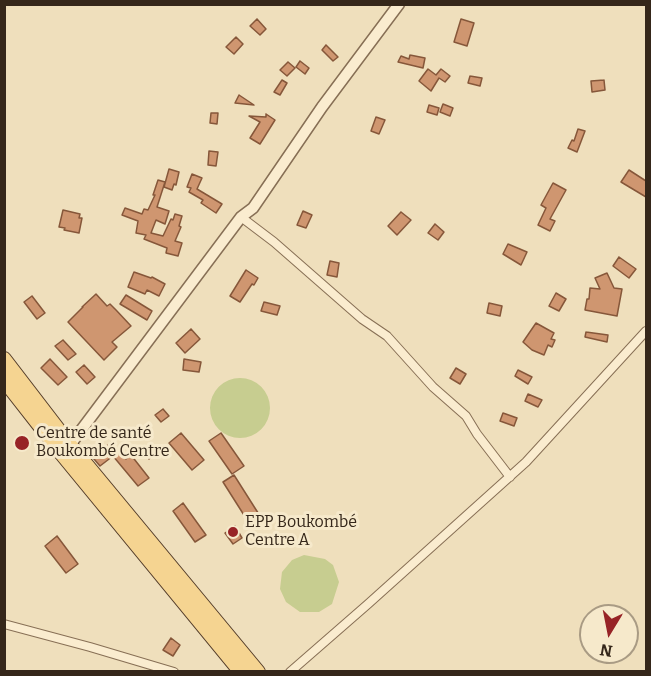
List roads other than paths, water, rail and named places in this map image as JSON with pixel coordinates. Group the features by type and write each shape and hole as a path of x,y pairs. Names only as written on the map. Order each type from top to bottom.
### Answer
{"main road":[{"path":"4,359 70,445 258,672"},
{"path":"4,380 241,672"}],"street":[{"path":"70,445 241,217 253,208 322,107 399,4"},
{"path":"241,217 274,242 362,318 387,336 433,387 466,416 510,477"},
{"path":"290,672 526,462 646,331"},
{"path":"4,624 174,672"}],"place":[{"name":"Centre de santé Boukombé Centre","path":"22,443"},
{"name":"EPP Boukombé Centre A","path":"233,532"}]}
